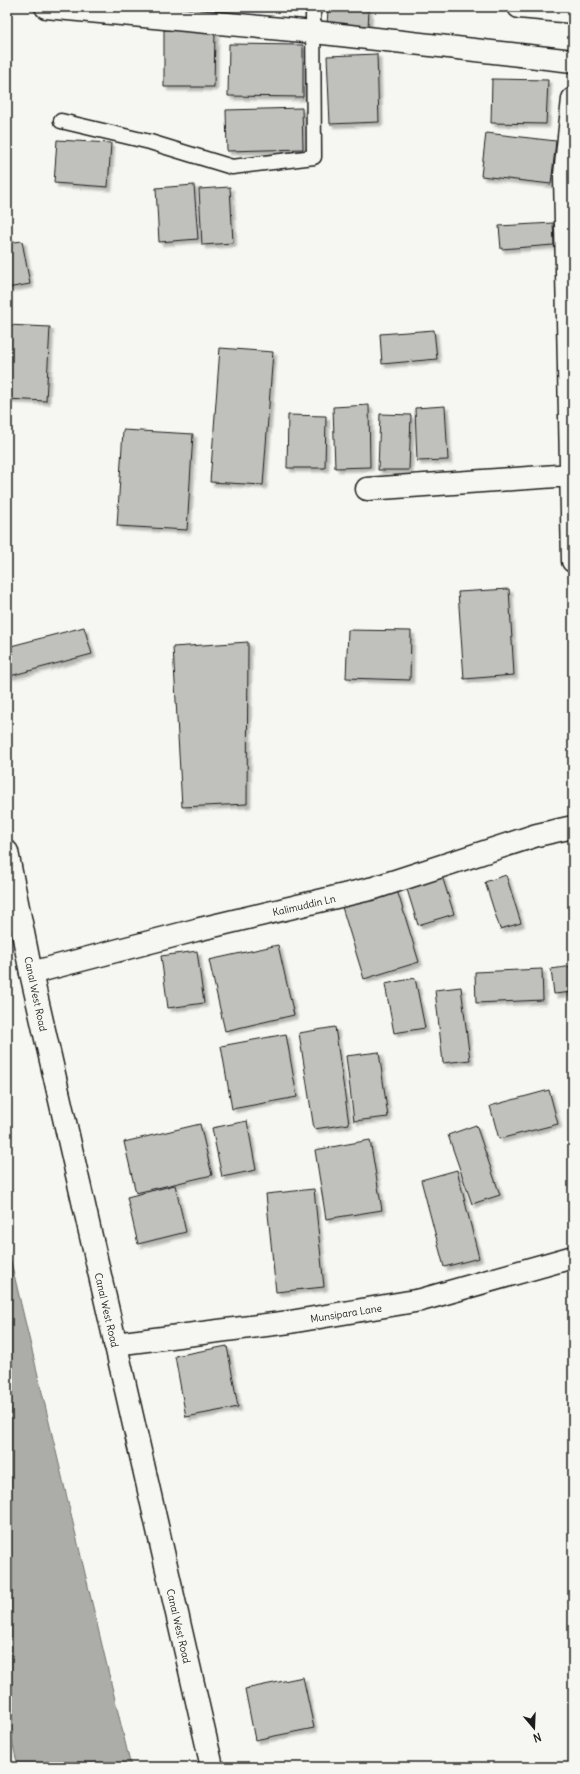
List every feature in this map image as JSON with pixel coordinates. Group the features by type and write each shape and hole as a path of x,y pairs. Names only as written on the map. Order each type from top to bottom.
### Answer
{"street":[{"path":"46,7 314,32 573,61"},
{"path":"519,7 562,10"},
{"path":"573,99 565,176 573,561"},
{"path":"367,489 571,475"},
{"name":"Kalimuddin Ln","path":"31,973 196,930 374,888 537,835 573,827"},
{"name":"Canal West Road","path":"7,852 31,973 212,1767"},
{"name":"Munsipara Lane","path":"115,1344 290,1322 421,1300 573,1257"}],"lane":[{"path":"61,121 150,142 232,167 314,157 313,7"}],"shaded area":[{"path":"7,1245 131,1767 18,1767 7,1719"}],"building":[{"path":"328,8 369,10 368,28 327,27"},
{"path":"164,30 215,30 214,87 164,87"},
{"path":"229,44 303,45 303,97 228,96"},
{"path":"377,54 379,122 330,124 327,56"},
{"path":"492,79 548,80 546,124 491,123"},
{"path":"302,108 303,149 227,151 226,110"},
{"path":"486,133 556,141 551,184 481,176"},
{"path":"57,140 111,143 108,187 54,183"},
{"path":"194,185 198,239 159,242 156,188"},
{"path":"230,187 233,243 202,245 199,189"},
{"path":"553,223 554,245 501,249 499,226"},
{"path":"22,241 30,284 7,288 7,243"},
{"path":"7,325 50,327 46,401 7,399"},
{"path":"434,330 437,359 382,364 380,334"},
{"path":"220,348 273,352 263,485 210,482"},
{"path":"369,405 370,467 335,468 333,407"},
{"path":"445,406 448,460 417,461 415,408"},
{"path":"380,414 411,415 409,470 378,470"},
{"path":"288,415 326,416 325,468 287,468"},
{"path":"123,430 193,434 187,530 117,526"},
{"path":"509,589 514,675 464,679 458,592"},
{"path":"84,627 92,654 10,676 7,664 7,647"},
{"path":"348,630 411,631 410,680 346,678"},
{"path":"248,642 247,804 182,807 173,647"},
{"path":"506,875 521,923 500,929 485,882"},
{"path":"442,876 454,914 418,925 406,886"},
{"path":"397,890 419,962 364,979 342,907"},
{"path":"278,945 294,1015 225,1031 209,960"},
{"path":"197,951 204,1003 168,1008 161,956"},
{"path":"573,966 573,992 554,994 551,969"},
{"path":"542,969 543,1000 476,1003 475,972"},
{"path":"415,978 425,1028 394,1033 385,984"},
{"path":"461,987 470,1060 443,1063 435,990"},
{"path":"335,1027 349,1124 314,1129 299,1033"},
{"path":"286,1034 297,1097 232,1109 221,1046"},
{"path":"379,1052 388,1117 354,1121 346,1056"},
{"path":"549,1090 558,1124 499,1139 490,1106"},
{"path":"247,1121 256,1170 222,1177 212,1128"},
{"path":"200,1124 212,1175 136,1193 124,1142"},
{"path":"476,1125 500,1195 472,1204 448,1135"},
{"path":"370,1140 382,1210 326,1219 315,1150"},
{"path":"457,1170 479,1258 444,1267 421,1180"},
{"path":"175,1185 186,1232 138,1244 127,1197"},
{"path":"314,1189 324,1287 276,1292 266,1194"},
{"path":"227,1346 238,1407 186,1417 175,1356"},
{"path":"303,1677 314,1728 255,1740 245,1689"}]}
